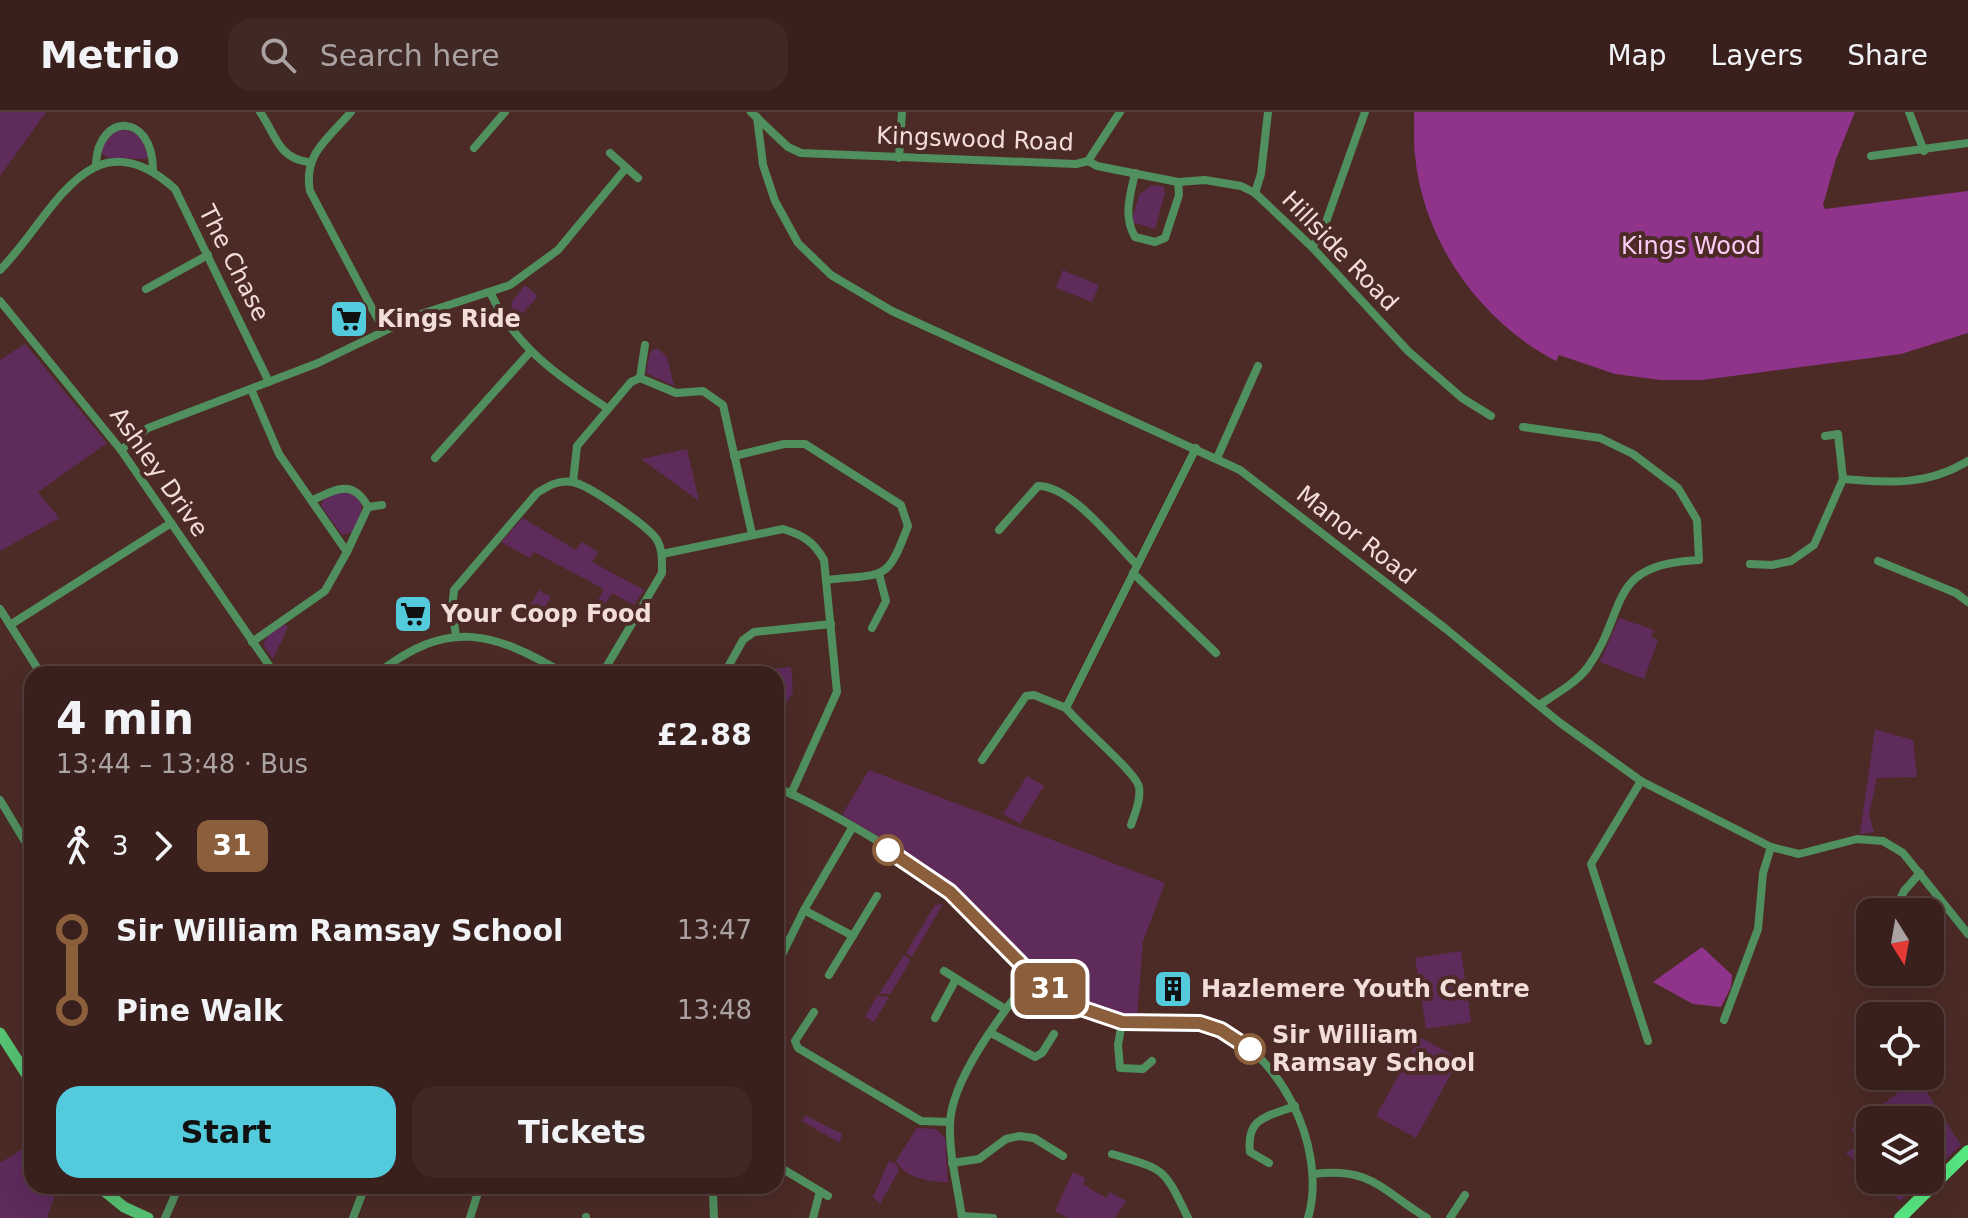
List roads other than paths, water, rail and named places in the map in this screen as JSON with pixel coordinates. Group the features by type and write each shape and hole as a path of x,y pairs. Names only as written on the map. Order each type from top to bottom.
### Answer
{"main road":[{"path":"0,1033 24,1070"},
{"path":"1900,1218 1968,1151"},
{"path":"108,1194 124,1207 148,1218"}],"street":[{"path":"260,112 283,153 292,160 308,162"},
{"path":"351,112 308,162 310,191 384,331"},
{"path":"474,148 505,112"},
{"path":"899,158 902,112"},
{"name":"Kingswood Road","path":"754,114 788,147 801,153 1076,164 1088,161 1120,112"},
{"path":"1255,193 1261,174 1268,112"},
{"path":"1312,247 1322,233 1365,112"},
{"path":"1909,112 1924,151"},
{"name":"Manor Road","path":"754,114 763,165 775,201 798,243 831,275 864,297 973,349 1240,470 1539,705 1641,781 1771,847 1799,854 1857,839 1883,841 1903,853 1968,934"},
{"name":"The Chase","path":"0,270 73,178 96,163 97,147 104,134 116,127 134,126 148,134 153,147 153,169 175,189 269,382"},
{"path":"1871,156 1968,143"},
{"path":"610,153 638,178"},
{"path":"96,163 126,161 153,169"},
{"name":"Hillside Road","path":"1088,161 1097,166 1178,182 1205,180 1241,186 1255,193 1312,247 1408,351 1462,398 1491,416"},
{"path":"121,450 148,428 269,382 418,315 510,285 558,250 626,168"},
{"path":"1135,173 1127,211 1128,226 1135,237 1155,242 1165,238 1179,195 1178,182"},
{"path":"146,289 208,255"},
{"path":"490,292 503,321 530,352 607,408"},
{"name":"Ashley Drive","path":"0,301 121,450 269,666"},
{"path":"640,378 645,345"},
{"path":"435,458 530,352"},
{"path":"1217,458 1258,366"},
{"path":"573,482 577,446 631,382 640,378 676,393 703,391 723,405 752,534"},
{"path":"251,389 279,454 347,552"},
{"path":"1523,427 1600,438 1633,454 1678,488 1697,520 1699,560 1672,562 1640,574 1622,592 1590,665 1578,679 1539,705"},
{"path":"1750,564 1772,565 1791,561 1814,545 1843,479 1838,434 1825,436"},
{"path":"734,456 784,444 805,444 901,505 908,526 894,563 879,574 826,580"},
{"path":"1066,708 1196,448"},
{"path":"1843,479 1914,483 1942,476 1968,461"},
{"path":"456,636 452,608 454,590 537,493 553,483 573,482 588,488 656,538 662,554 662,573 607,666"},
{"path":"313,500 349,486 368,507"},
{"path":"999,530 1038,486 1052,486 1068,496 1216,653"},
{"path":"368,507 382,505"},
{"path":"252,642 325,591 368,507"},
{"path":"10,625 171,523"},
{"path":"662,554 783,529 803,535 817,547 824,560 837,692 791,794"},
{"path":"1878,561 1956,593 1968,602"},
{"path":"872,628 886,601 879,574"},
{"path":"0,609 36,666"},
{"path":"728,666 743,640 754,632 831,624"},
{"path":"387,666 409,649 456,636 519,647 551,666"},
{"path":"982,760 1026,696 1034,695 1066,708 1083,729 1133,774 1139,785 1139,799 1131,825"},
{"path":"1641,781 1591,864 1648,1041"},
{"path":"784,791 852,828 950,892 1032,975 1069,1004 1122,1022 1200,1023 1221,1030 1251,1050 1295,1106 1308,1143 1313,1174 1308,1218"},
{"path":"0,800 24,840"},
{"path":"784,951 852,828"},
{"path":"1724,1020 1758,929 1763,873 1771,847"},
{"path":"1901,898 1920,873"},
{"path":"829,975 877,896"},
{"path":"804,910 853,936"},
{"path":"944,971 1005,1009"},
{"path":"993,1218 962,1217 952,1163 949,1122 956,1088 1005,1009 1032,975"},
{"path":"935,1018 956,979"},
{"path":"814,1012 795,1041 798,1048 921,1121 949,1122"},
{"path":"1117,1079 1122,1022"},
{"path":"991,1033 1035,1057 1042,1053 1054,1034"},
{"path":"1120,1068 1143,1069 1152,1061"},
{"path":"1269,1163 1250,1152 1248,1134 1255,1122 1295,1106"},
{"path":"952,1163 979,1159 1006,1139 1019,1136 1034,1138 1063,1156"},
{"path":"1112,1154 1153,1165 1171,1182 1188,1218"},
{"path":"784,1170 824,1193 813,1218"},
{"path":"1313,1174 1342,1170 1371,1177 1388,1193 1427,1218"},
{"path":"165,1218 176,1194"},
{"path":"353,1218 362,1194"},
{"path":"470,1218 478,1194"},
{"path":"713,1194 714,1218"},
{"path":"1450,1218 1465,1195"}],"place":[{"name":"Kings Ride","path":"349,319"},
{"name":"Your Coop Food","path":"413,614"},
{"name":"Hazlemere Youth Centre","path":"1173,989"},
{"name":"Sir William Ramsay School","path":"1250,1049"}],"park label":[{"name":"Kings Wood","path":"1691,246"}]}
